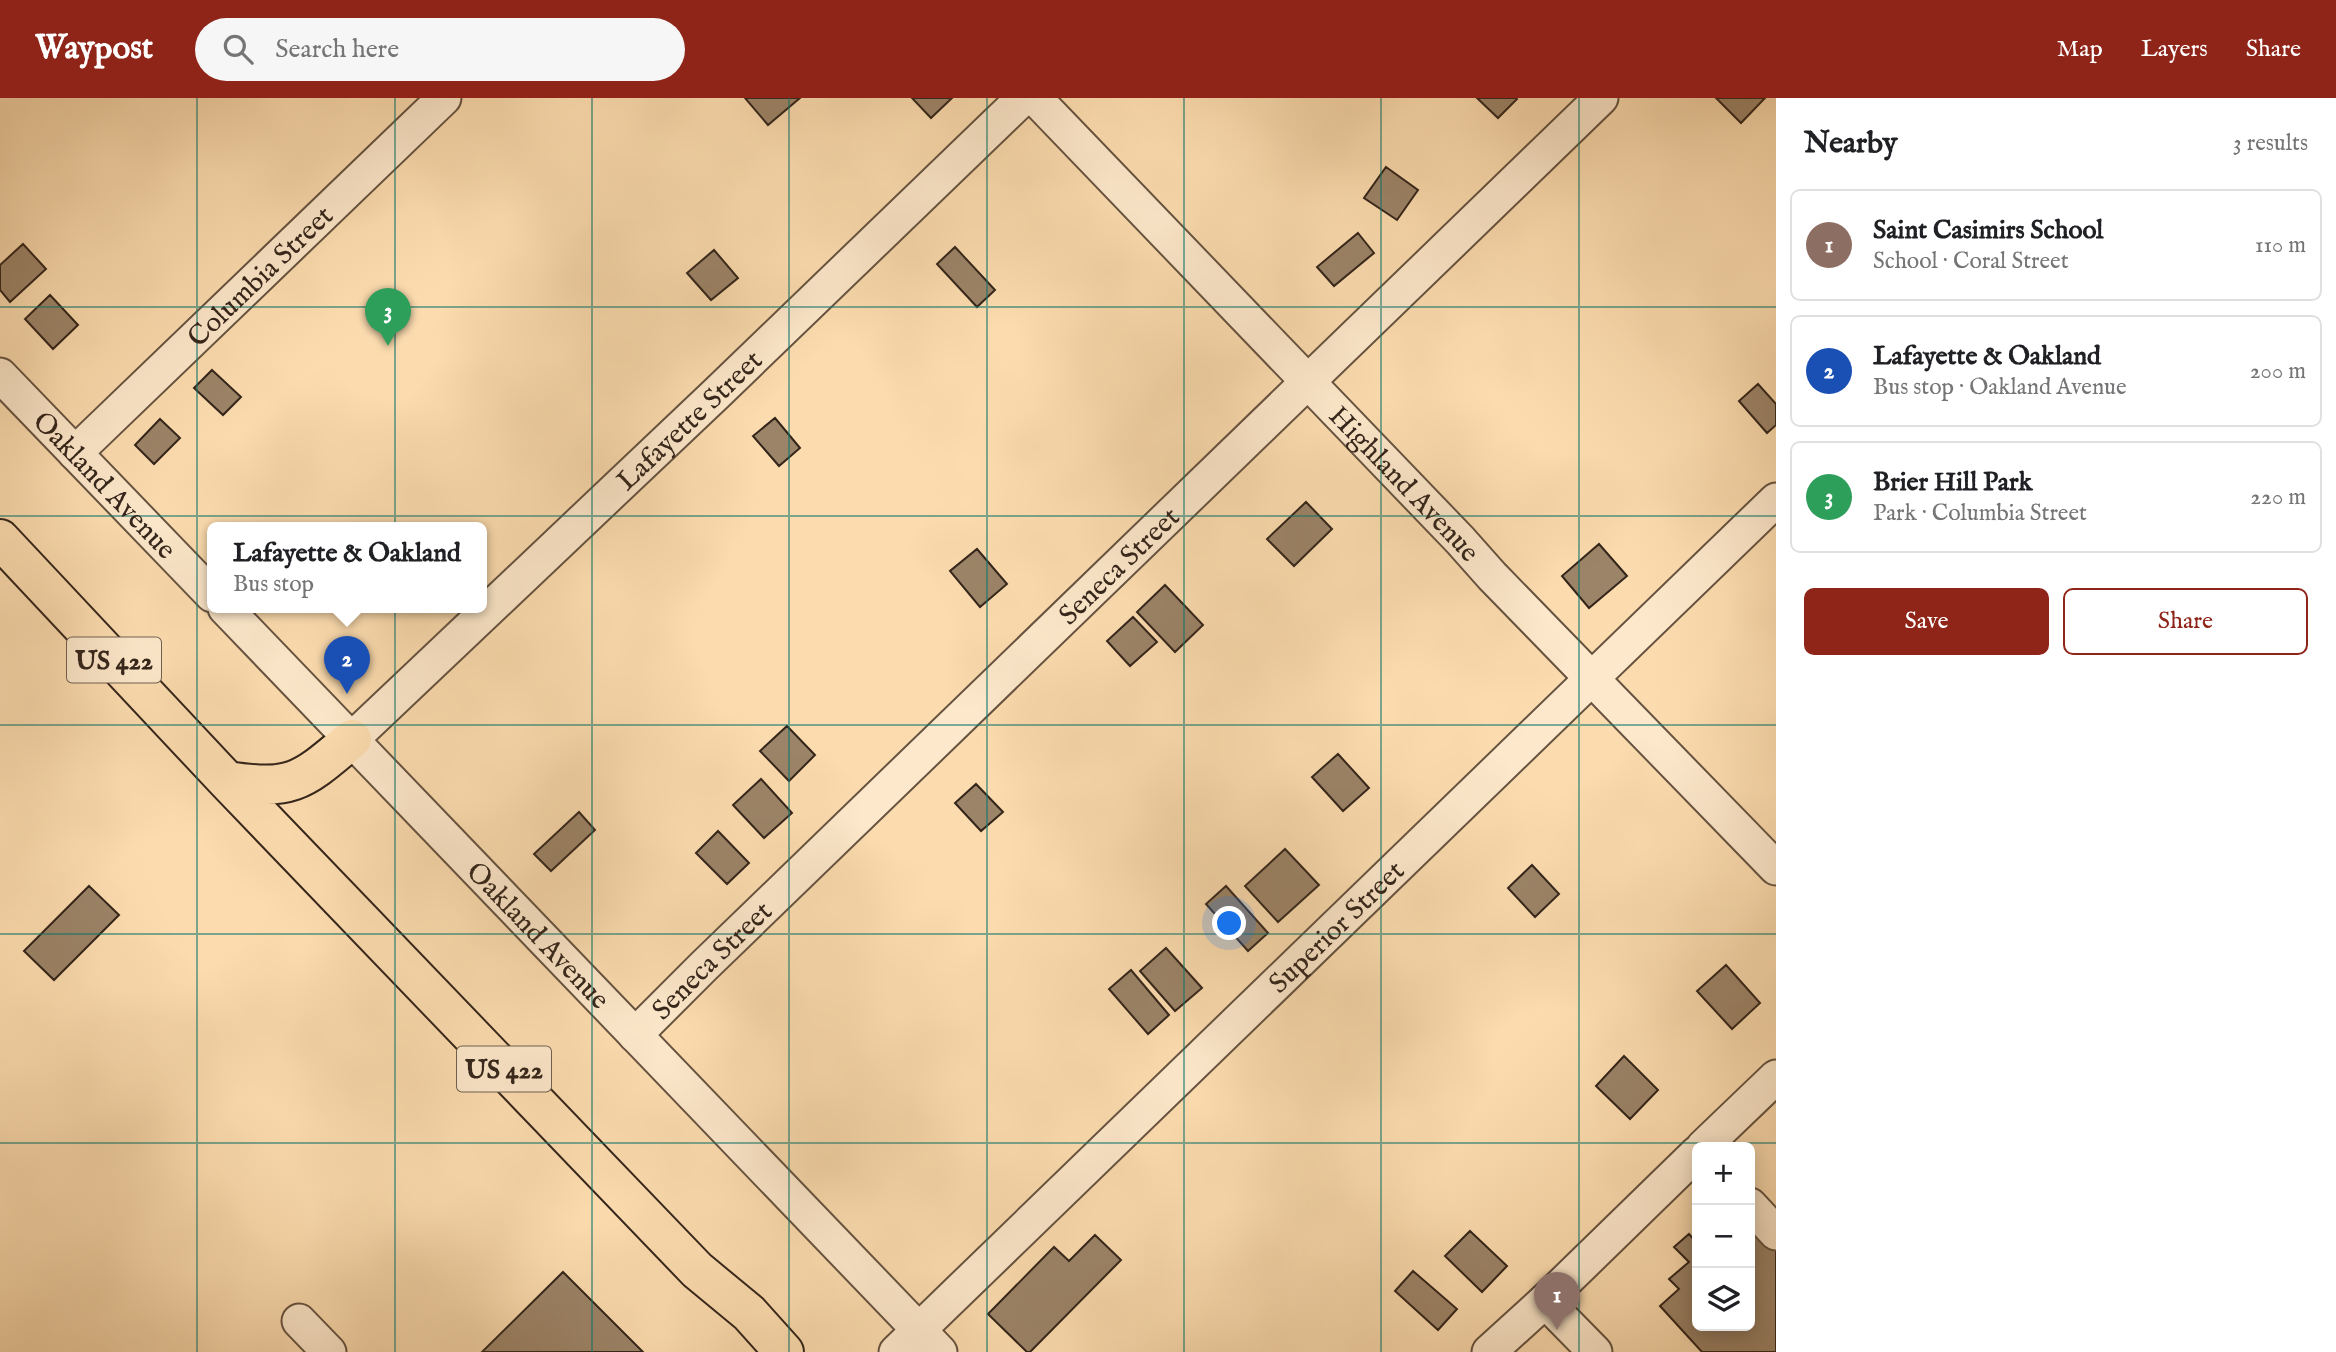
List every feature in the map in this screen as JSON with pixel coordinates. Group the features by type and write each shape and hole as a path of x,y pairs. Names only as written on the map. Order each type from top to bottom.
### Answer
{"main road":[{"name":"US 422","path":"0,539 227,781 698,1270 749,1312 785,1352"},
{"path":"227,781 259,786 289,783 311,774 352,739"}],"street":[{"name":"Columbia Street","path":"75,453 444,98"},
{"name":"Lafayette Street","path":"487,611 1023,98"},
{"name":"Highland Avenue","path":"1035,98 1492,576 1776,868"},
{"name":"Seneca Street","path":"635,1035 1601,98"},
{"name":"Oakland Avenue","path":"0,375 207,590"},
{"name":"Superior Street","path":"918,1345 1592,678 1776,500"},
{"name":"Oakland Avenue","path":"230,613 635,1035 918,1345"},
{"name":"Lafayette Street","path":"352,739 485,613"},
{"path":"1708,1142 1776,1077"},
{"path":"1489,1352 1692,1158"},
{"path":"1755,1210 1776,1233"},
{"path":"1545,1301 1595,1352"},
{"path":"299,1321 329,1352"}],"building":[{"path":"745,98 800,98 768,125"},
{"path":"912,98 952,98 931,118"},
{"path":"1477,98 1516,98 1517,99 1498,118"},
{"path":"1716,98 1765,98 1741,123"},
{"path":"1386,167 1418,190 1397,220 1364,198"},
{"path":"1358,233 1374,253 1334,286 1317,267"},
{"path":"23,244 46,269 10,302 0,290 0,265"},
{"path":"955,247 995,290 977,307 937,264"},
{"path":"714,250 738,278 711,300 687,273"},
{"path":"50,295 78,325 53,349 25,319"},
{"path":"212,370 241,397 223,415 194,388"},
{"path":"1758,384 1776,404 1776,425 1767,433 1739,401"},
{"path":"775,418 800,448 779,466 753,436"},
{"path":"160,419 180,438 154,464 135,445"},
{"path":"1306,502 1332,529 1294,566 1267,539"},
{"path":"1599,544 1627,576 1589,608 1562,576"},
{"path":"977,549 1007,584 980,607 950,571"},
{"path":"1165,585 1203,625 1175,652 1137,612"},
{"path":"1133,617 1157,642 1130,666 1107,641"},
{"path":"787,726 815,755 789,781 760,751"},
{"path":"1338,754 1369,788 1343,811 1312,777"},
{"path":"761,779 792,813 764,838 733,805"},
{"path":"976,784 1003,812 981,831 955,803"},
{"path":"579,812 595,830 551,871 534,854"},
{"path":"718,831 749,863 727,884 696,853"},
{"path":"1285,849 1319,885 1278,922 1245,886"},
{"path":"1532,865 1559,894 1535,917 1508,888"},
{"path":"89,886 119,915 54,980 24,951"},
{"path":"1226,886 1268,933 1248,951 1206,904"},
{"path":"1166,948 1202,988 1175,1011 1140,971"},
{"path":"1726,965 1760,1003 1732,1029 1697,991"},
{"path":"1131,970 1169,1015 1148,1034 1109,989"},
{"path":"1624,1056 1658,1090 1630,1119 1596,1086"},
{"path":"1755,1226 1776,1249 1776,1352 1702,1352 1660,1306 1679,1289 1669,1279 1689,1262 1674,1247 1689,1234 1692,1237 1692,1331 1755,1331"},
{"path":"1470,1231 1507,1266 1482,1292 1445,1256"},
{"path":"1095,1235 1121,1260 1027,1352 988,1314 1054,1247 1069,1261"},
{"path":"1413,1271 1457,1309 1438,1330 1395,1291"},
{"path":"563,1272 643,1352 482,1352"}],"place":[{"name":"Brier Hill Park","path":"388,346"},
{"name":"Lafayette & Oakland","path":"347,694"},
{"name":"Saint Casimirs School","path":"1557,1330"}]}
